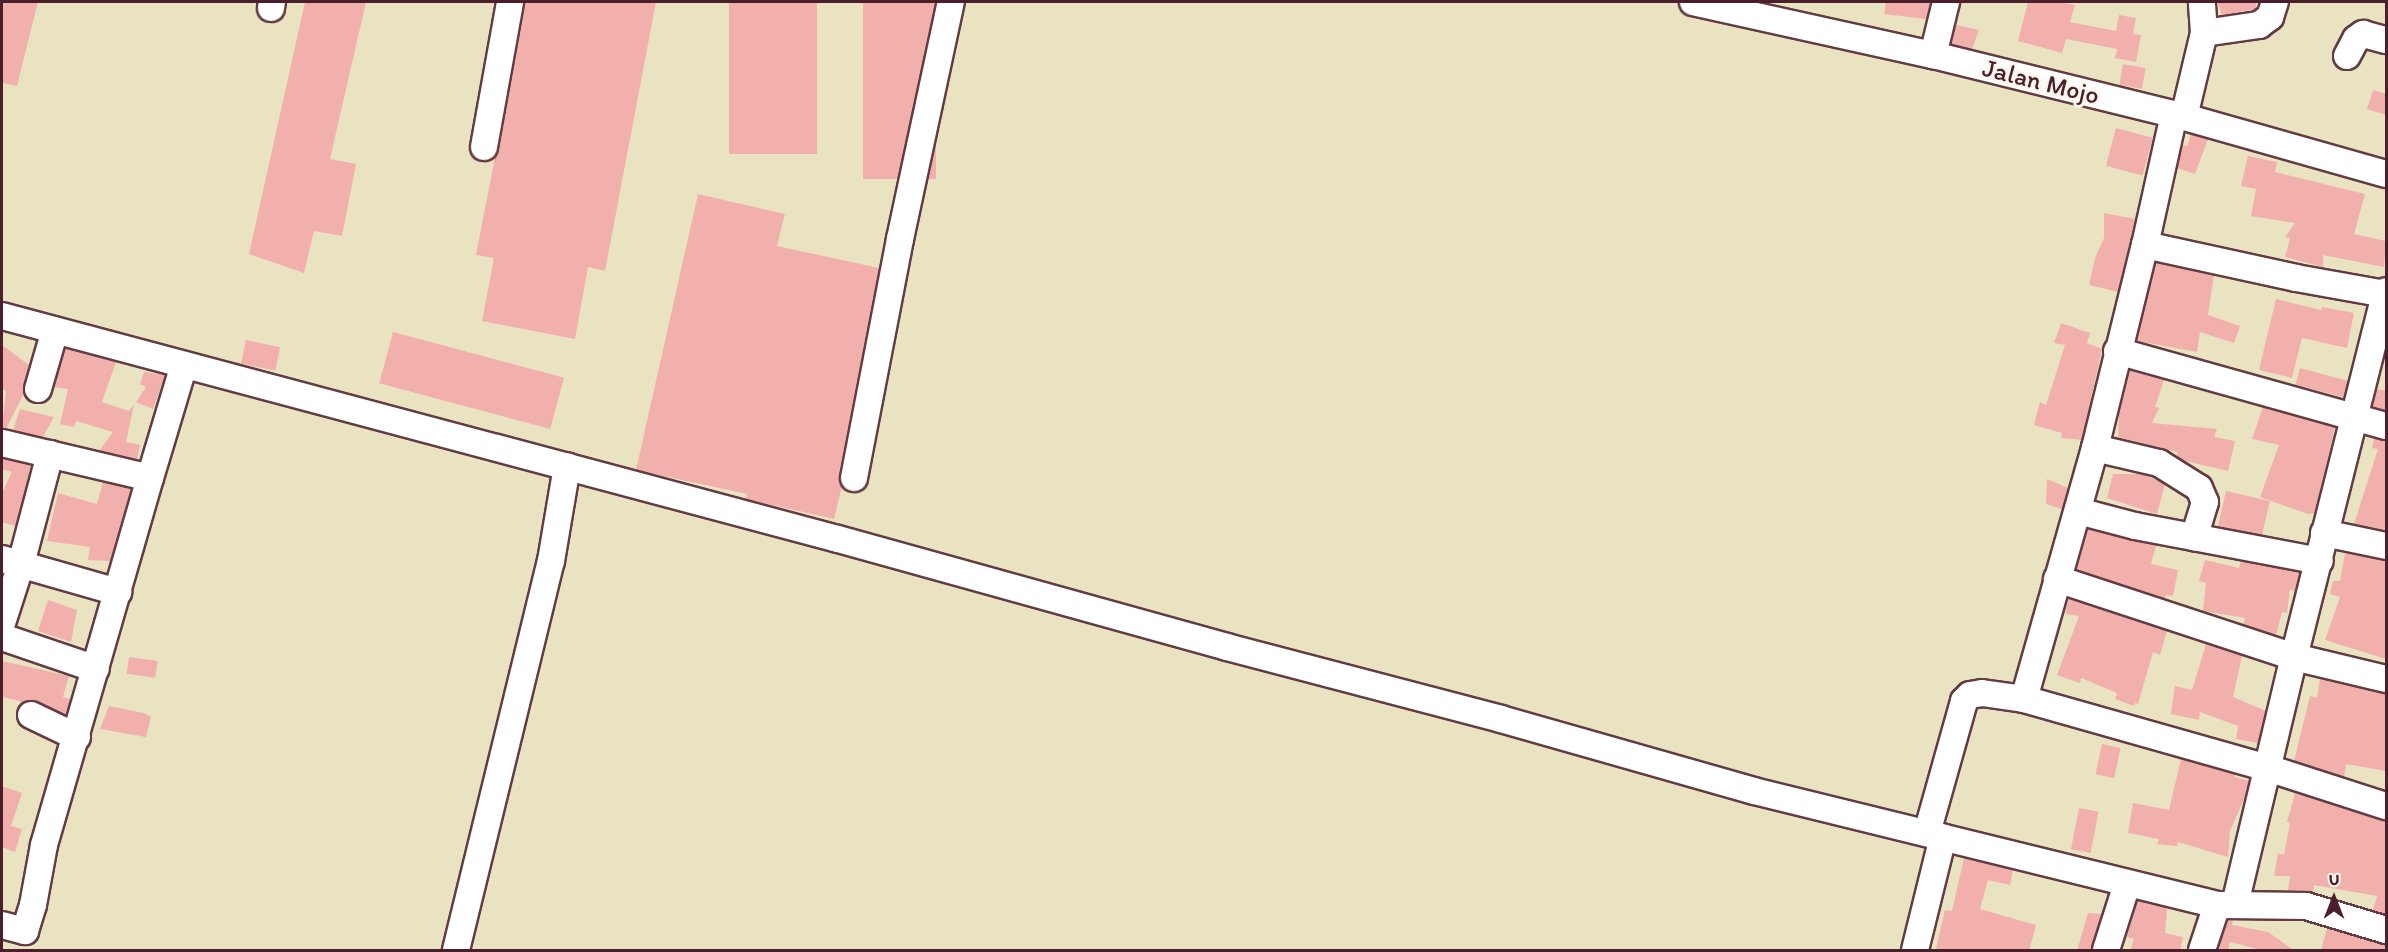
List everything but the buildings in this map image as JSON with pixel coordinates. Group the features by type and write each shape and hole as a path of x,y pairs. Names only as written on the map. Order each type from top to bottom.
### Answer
{"street":[{"path":"484,147 510,2"},
{"path":"854,478 900,239 951,2"},
{"name":"Jalan Mojo","path":"1693,2 1933,55 2179,116 2386,174"},
{"path":"1933,55 1946,2"},
{"path":"2024,699 2078,511 2117,351 2179,116 2204,33 2202,2"},
{"path":"2204,33 2259,25 2270,17 2275,2"},
{"path":"2347,56 2356,39 2363,34 2386,40"},
{"path":"2145,245 2296,278 2386,292 2324,533 2320,561 2294,657 2268,768 2226,904 2202,951"},
{"path":"2,316 1501,718 1754,790 2127,884 2226,904 2315,907 2386,930"},
{"path":"38,390 55,330"},
{"path":"2117,351 2386,426"},
{"path":"15,936 33,905 44,845 184,364"},
{"path":"2,443 150,478"},
{"path":"2094,448 2159,463 2199,488 2205,502 2194,537"},
{"path":"2,623 11,562 50,454"},
{"path":"456,951 551,561 567,466"},
{"path":"2078,511 2135,526 2320,561"},
{"path":"2324,533 2386,546"},
{"path":"11,562 118,592"},
{"path":"2057,579 2294,657 2386,679"},
{"path":"2,637 96,669"},
{"path":"1915,951 1935,835 1964,701 1970,695 1982,693 2024,699 2268,768 2386,806"},
{"path":"31,715 77,737"},
{"path":"2106,951 2127,884"}]}
